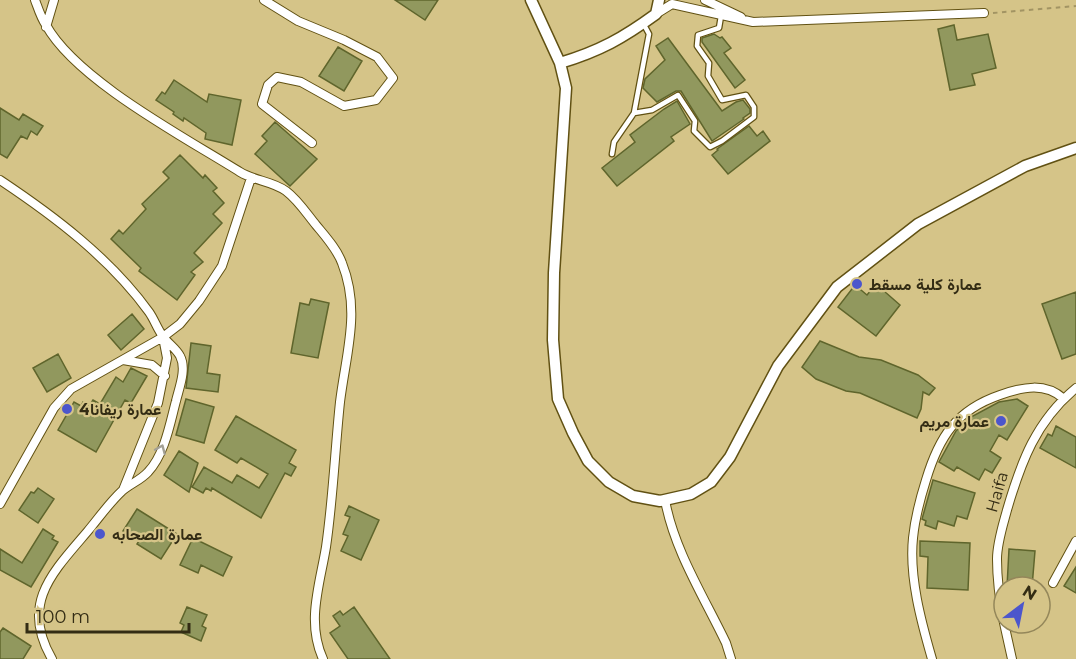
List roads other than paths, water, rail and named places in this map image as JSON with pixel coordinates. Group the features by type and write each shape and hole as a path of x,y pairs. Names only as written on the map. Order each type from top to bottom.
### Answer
{"street":[{"path":"35,0 46,27 86,70 127,100 251,178 273,183 288,193 342,261 351,294 353,323 340,401 326,548 315,597 316,626 323,659"},
{"path":"46,27 54,0"},
{"path":"264,0 298,21 344,39 377,57 393,78 376,100 344,106 301,82 277,77 268,85 262,104 312,143"},
{"path":"531,0 560,63 566,88 554,273 553,340 558,399 588,461 609,482 633,496 660,501 691,494 711,482 730,457 777,366 837,287 918,224 1024,166 1076,148"},
{"path":"656,14 659,0"},
{"path":"705,0 753,22"},
{"path":"560,63 610,45 672,4 753,22 984,13"},
{"path":"0,504 54,408 71,389 163,337 180,324 199,301 222,266 251,178"},
{"path":"0,180 36,204 99,256 150,313 163,337 180,356 182,366 181,383 169,430 158,456 148,472 122,491 58,566 43,590 39,602 38,620 43,644 52,659"},
{"path":"122,491 150,428 165,376 167,358 163,337"},
{"path":"123,360 152,365 165,376"},
{"path":"932,659 914,576 913,540 916,514 939,444 951,425 970,409 1018,388 1048,388 1064,399"},
{"name":"Haifa","path":"998,575 997,556 1005,519 1024,457 1038,431 1076,388"},
{"path":"665,500 669,523 726,643 731,659"},
{"path":"1053,583 1076,541"},
{"name":"Haifa","path":"1007,635 1012,659"}],"lane":[{"path":"634,113 652,110 678,95 695,121 694,131 710,147 722,141 753,117 754,107 746,95 722,100 708,76 709,63 697,46 698,35 719,28 721,16"},
{"path":"612,154 614,142 634,113 649,34 643,23"}],"place":[{"name":"عمارة كلية مسقط","path":"857,284"},
{"name":"عمارة ريفانا4","path":"67,409"},
{"name":"عمارة مريم","path":"1001,421"},
{"name":"عمارة الصحابه","path":"100,534"}]}
